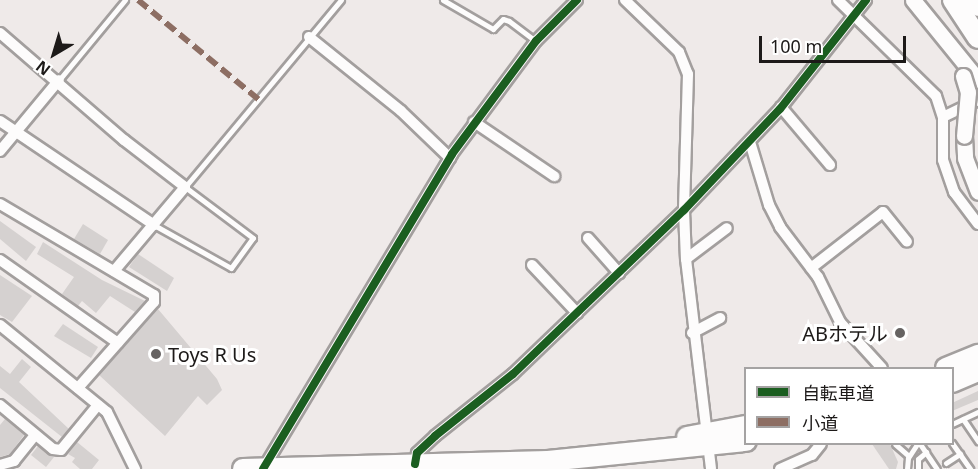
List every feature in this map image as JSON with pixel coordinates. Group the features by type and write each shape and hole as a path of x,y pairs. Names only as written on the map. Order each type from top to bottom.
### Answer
{"highway":[{"path":"953,0 978,38"},
{"path":"974,0 978,6"},
{"path":"951,367 978,355"},
{"path":"954,381 978,371"},
{"path":"709,440 744,427"},
{"path":"243,469 603,458 629,448 709,440 744,441"}],"street":[{"path":"264,468 450,158 474,122 536,40 577,0"},
{"path":"625,0 679,52 688,74 684,210 686,259 711,469"},
{"path":"838,0 857,16 936,96 943,117 943,160 954,192 978,224"},
{"path":"415,464 417,453 435,436 513,374 684,210 782,107 857,16 866,0"},
{"path":"913,0 973,78 968,92 964,136 965,158 978,192"},
{"path":"0,33 59,81 123,140 185,187 114,272"},
{"path":"309,37 401,111 450,158"},
{"path":"0,151 59,81"},
{"path":"943,117 978,100"},
{"path":"782,107 830,165"},
{"path":"0,121 154,225"},
{"path":"474,122 554,176"},
{"path":"750,142 769,205 811,268 840,322 880,367"},
{"path":"1,207 154,295 154,302 78,388"},
{"path":"811,268 883,212 907,242"},
{"path":"686,259 727,228"},
{"path":"588,238 619,273"},
{"path":"0,260 118,343"},
{"path":"532,266 577,313"},
{"path":"693,333 720,318"},
{"path":"0,325 108,412 135,469"},
{"path":"0,405 53,449 61,450 98,405"},
{"path":"0,465 14,461 35,435"},
{"path":"780,469 812,455 820,445"}],"lane":[{"path":"59,81 125,0"},
{"path":"154,225 231,268 253,238 185,187 341,0"},
{"path":"443,0 493,29 503,19 536,40"},
{"path":"954,423 977,414"},
{"path":"963,419 978,441"},
{"path":"896,445 909,456"},
{"path":"907,469 909,456 917,445"},
{"path":"919,445 937,469"},
{"path":"953,445 970,469"},
{"path":"918,469 918,459 926,452"},
{"path":"946,463 960,454"}],"building":[{"path":"0,221 36,247 26,261 0,239"},
{"path":"83,224 108,240 100,254 74,239"},
{"path":"43,242 102,280 145,301 135,312 110,296 96,313 82,301 78,306 62,294 74,277 37,254"},
{"path":"138,254 174,278 167,291 129,267"},
{"path":"0,275 32,296 12,322 0,315"},
{"name":"Toys R Us","path":"158,309 217,379 222,390 207,405 198,396 165,436 99,375"},
{"path":"63,324 98,347 91,358 54,336"},
{"path":"22,359 31,367 19,382 69,429 62,437 0,388 0,366 10,374"},
{"path":"978,391 978,400 954,410 954,402"},
{"path":"5,419 24,435 10,454 0,457 0,425"},
{"path":"77,442 99,460 92,469 80,469 72,462 75,458 68,454"},
{"path":"873,445 890,445 898,462 896,469 889,469"},
{"path":"38,446 54,457 46,467 31,455"}],"marked path":[{"path":"138,0 258,99"}],"cycle path":[{"path":"263,469 452,154 536,41 577,0"},
{"path":"415,464 417,453 435,436 513,374 684,210 780,109 866,0"}],"place":[{"name":"ABホテル","path":"900,333"},
{"name":"Toys R Us","path":"156,354"}]}
